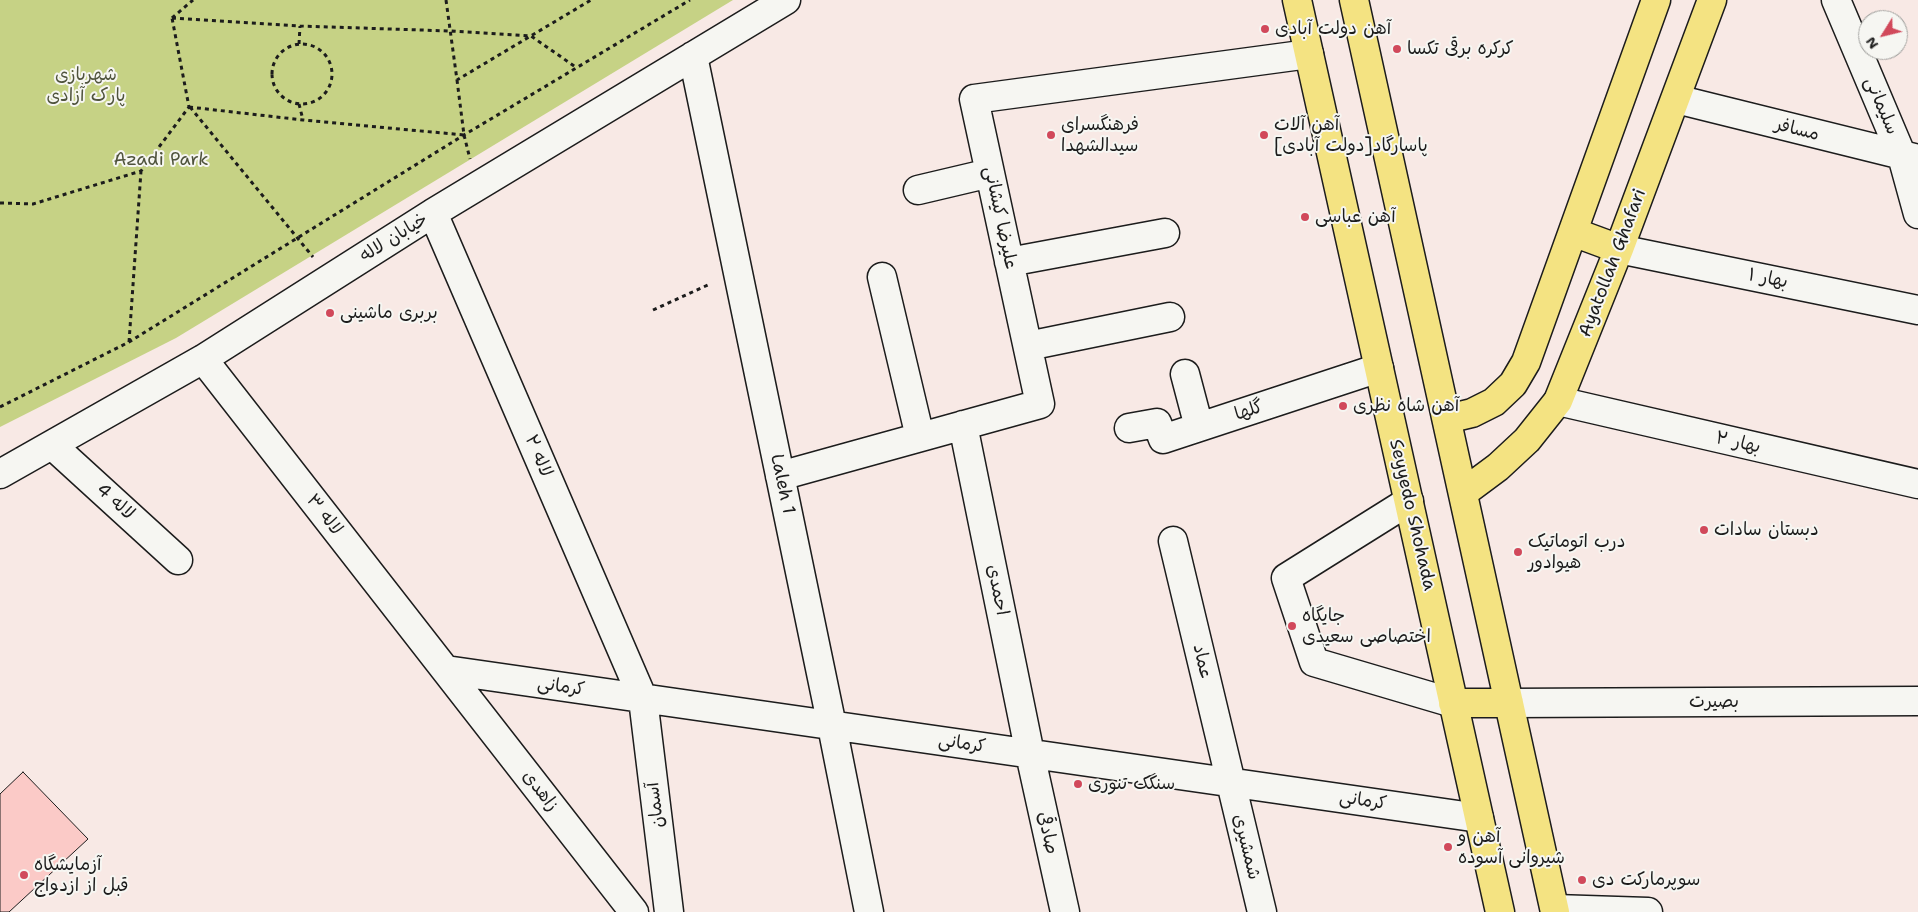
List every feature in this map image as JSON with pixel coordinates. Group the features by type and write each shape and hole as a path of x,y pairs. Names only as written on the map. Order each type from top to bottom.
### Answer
{"main road":[{"name":"Seyyedo Shohada","path":"1297,0 1500,912"},
{"path":"1354,0 1555,910"},
{"path":"1447,419 1472,413 1494,402 1513,384 1526,362 1656,0"},
{"name":"Ayatollah Ghafari","path":"1463,493 1498,467 1527,440 1558,401 1619,249 1712,0"},
{"path":"1573,232 1619,249"},
{"path":"1453,703 1509,703"}],"street":[{"name":"خیابان لاله","path":"0,474 203,359 433,213 786,0"},
{"name":"سلیمانی","path":"1836,0 1910,158 1918,214"},
{"name":"علیرضا کیشانی","path":"780,476 1040,404 974,99 1309,54"},
{"name":"Laleh 1","path":"693,56 869,912"},
{"name":"مسافر","path":"1676,99 1910,158"},
{"path":"918,190 990,173"},
{"name":"لاله ۲","path":"433,213 643,699"},
{"path":"1009,262 1164,232"},
{"name":"بهار ۱","path":"1619,249 1918,310"},
{"path":"882,277 920,437"},
{"path":"1028,346 1170,317"},
{"name":"لاله ۳","path":"203,359 446,670"},
{"name":"گلها","path":"1129,428 1157,423 1163,439 1379,368"},
{"path":"1185,374 1199,427"},
{"name":"بهار ۲","path":"1558,401 1918,484"},
{"name":"احمدی","path":"963,425 1030,754"},
{"name":"لاله 4","path":"52,445 178,560"},
{"path":"1409,502 1286,578 1314,662 1453,703"},
{"name":"عماد","path":"1173,541 1230,782"},
{"name":"کرمانی","path":"446,670 1479,818"},
{"name":"زاهدی","path":"446,670 634,912"},
{"name":"آسمان","path":"643,699 669,912"},
{"name":"بصیرت","path":"1509,703 1918,701"},
{"name":"صادقی","path":"1030,754 1065,912"},
{"name":"شمشیری","path":"1230,782 1262,912"},
{"path":"1555,910 1648,912"}],"path":[{"path":"172,18 193,0"},
{"path":"446,0 464,135"},
{"path":"457,80 591,0"},
{"path":"0,407 129,342 464,135 690,0"},
{"path":"172,18 300,26 531,36 577,68"},
{"path":"172,18 189,107 331,278"},
{"path":"299,44 300,26"},
{"path":"299,44 309,45 318,49 331,65 331,84 319,100 310,104 290,102 282,96 273,80 273,69 276,60 290,47 299,44"},
{"path":"299,104 303,120"},
{"path":"189,107 464,135"},
{"path":"129,342 141,171 189,107"},
{"path":"0,203 34,204 141,171"},
{"path":"653,310 738,271"}],"green space":[{"name":"Azadi Park","path":"0,0 733,0 176,338 0,427"}],"building":[{"name":"آزمایشگاه قبل از ازدواج","path":"23,772 88,839 9,912 0,912 0,794"}],"place":[{"name":"آهن دولت آبادی","path":"1265,29"},
{"name":"کرکره برقی تکسا","path":"1397,49"},
{"name":"فرهنگسرای سیدالشهدا","path":"1051,135"},
{"name":"آهن آلات پاسارگاد[دولت آبادی]","path":"1264,135"},
{"name":"آهن عباسی","path":"1305,217"},
{"name":"بربری ماشینی","path":"330,313"},
{"name":"آهن شاه نظری","path":"1343,406"},
{"name":"دبستان سادات","path":"1704,530"},
{"name":"درب اتوماتیک هیوادور","path":"1518,552"},
{"name":"جایگاه اختصاصی سعیدی","path":"1292,626"},
{"name":"سنگک تنوری","path":"1078,784"},
{"name":"آهن و شیروانی آسوده","path":"1448,847"},
{"name":"آزمایشگاه قبل از ازدواج","path":"24,875"},
{"name":"سوپرمارکت دی","path":"1582,880"}],"park label":[{"name":"شهربازی پارک آزادی","path":"86,85"}]}
